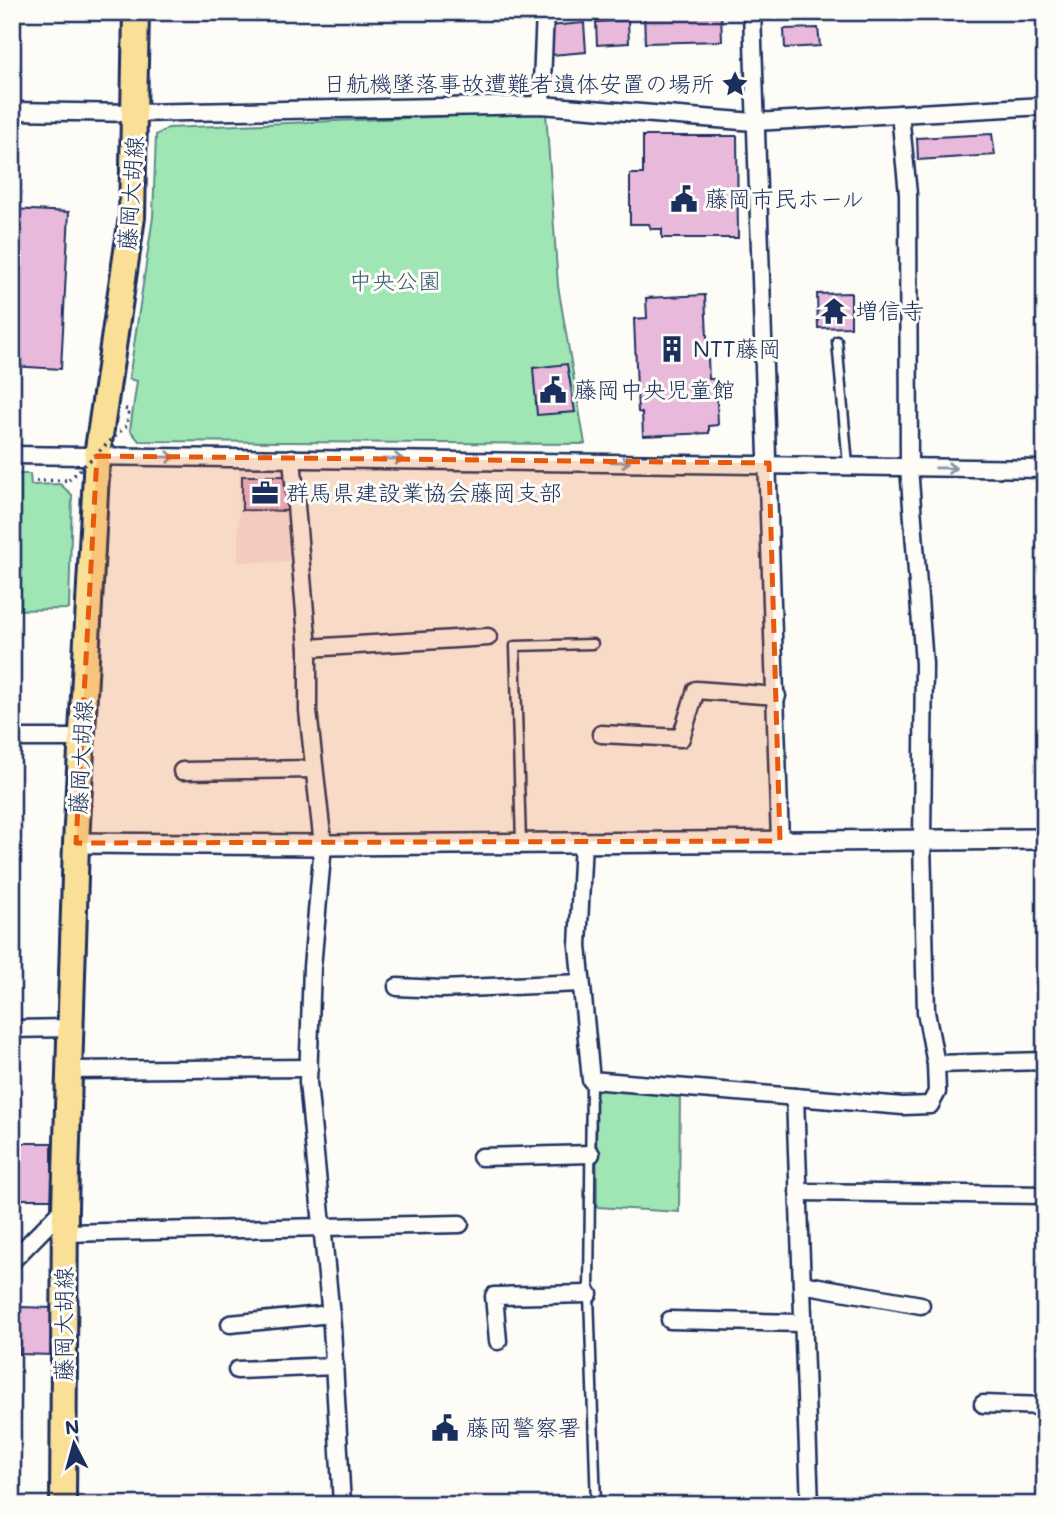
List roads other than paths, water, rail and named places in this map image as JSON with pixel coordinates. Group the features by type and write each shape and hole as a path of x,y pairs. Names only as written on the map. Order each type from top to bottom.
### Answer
{"main road":[{"name":"藤岡大胡線","path":"63,1505 64,1233 76,843 97,456 132,217 136,12"}],"street":[{"path":"541,105 545,12"},
{"path":"752,12 780,841"},
{"path":"12,111 136,113 541,105 754,122 1045,106"},
{"path":"583,841 578,946 591,1080 903,1106 930,1105 937,1092 936,1065 926,1012 922,840 924,664 909,467 908,194 900,114"},
{"path":"12,455 769,463 1045,469"},
{"path":"292,458 308,648 308,711 323,845 312,967 309,1068 335,1366 342,1505"},
{"path":"308,648 488,637"},
{"path":"601,734 681,738 696,690 777,696"},
{"path":"12,738 82,738"},
{"path":"182,771 314,769"},
{"path":"76,843 323,845 1045,839"},
{"path":"397,987 442,989 581,983"},
{"path":"12,1029 69,1028"},
{"path":"936,1065 1045,1061"},
{"path":"68,1070 309,1068"},
{"path":"795,1097 810,1505"},
{"path":"481,1157 591,1154"},
{"path":"798,1192 1045,1195"},
{"path":"12,1261 65,1207"},
{"path":"64,1233 460,1224"},
{"path":"802,1284 920,1305"},
{"path":"498,1341 494,1296 589,1294"},
{"path":"230,1324 331,1314"},
{"path":"670,1320 803,1323"},
{"path":"237,1370 335,1366"},
{"path":"983,1404 1045,1406"}],"lane":[{"path":"837,341 848,465"},
{"path":"521,842 515,646 593,644"},
{"path":"591,1080 589,1294 596,1505"}],"place":[{"name":"日航機墜落事故遭難者遺体安置の場所","path":"735,84"},
{"name":"藤岡市民ホール","path":"684,199"},
{"name":"増信寺","path":"834,311"},
{"name":"NTT藤岡","path":"672,349"},
{"name":"藤岡中央児童館","path":"553,390"},
{"name":"群馬県建設業協会藤岡支部","path":"265,493"},
{"name":"藤岡警察署","path":"445,1428"}],"park label":[{"name":"中央公園","path":"395,281"}]}
